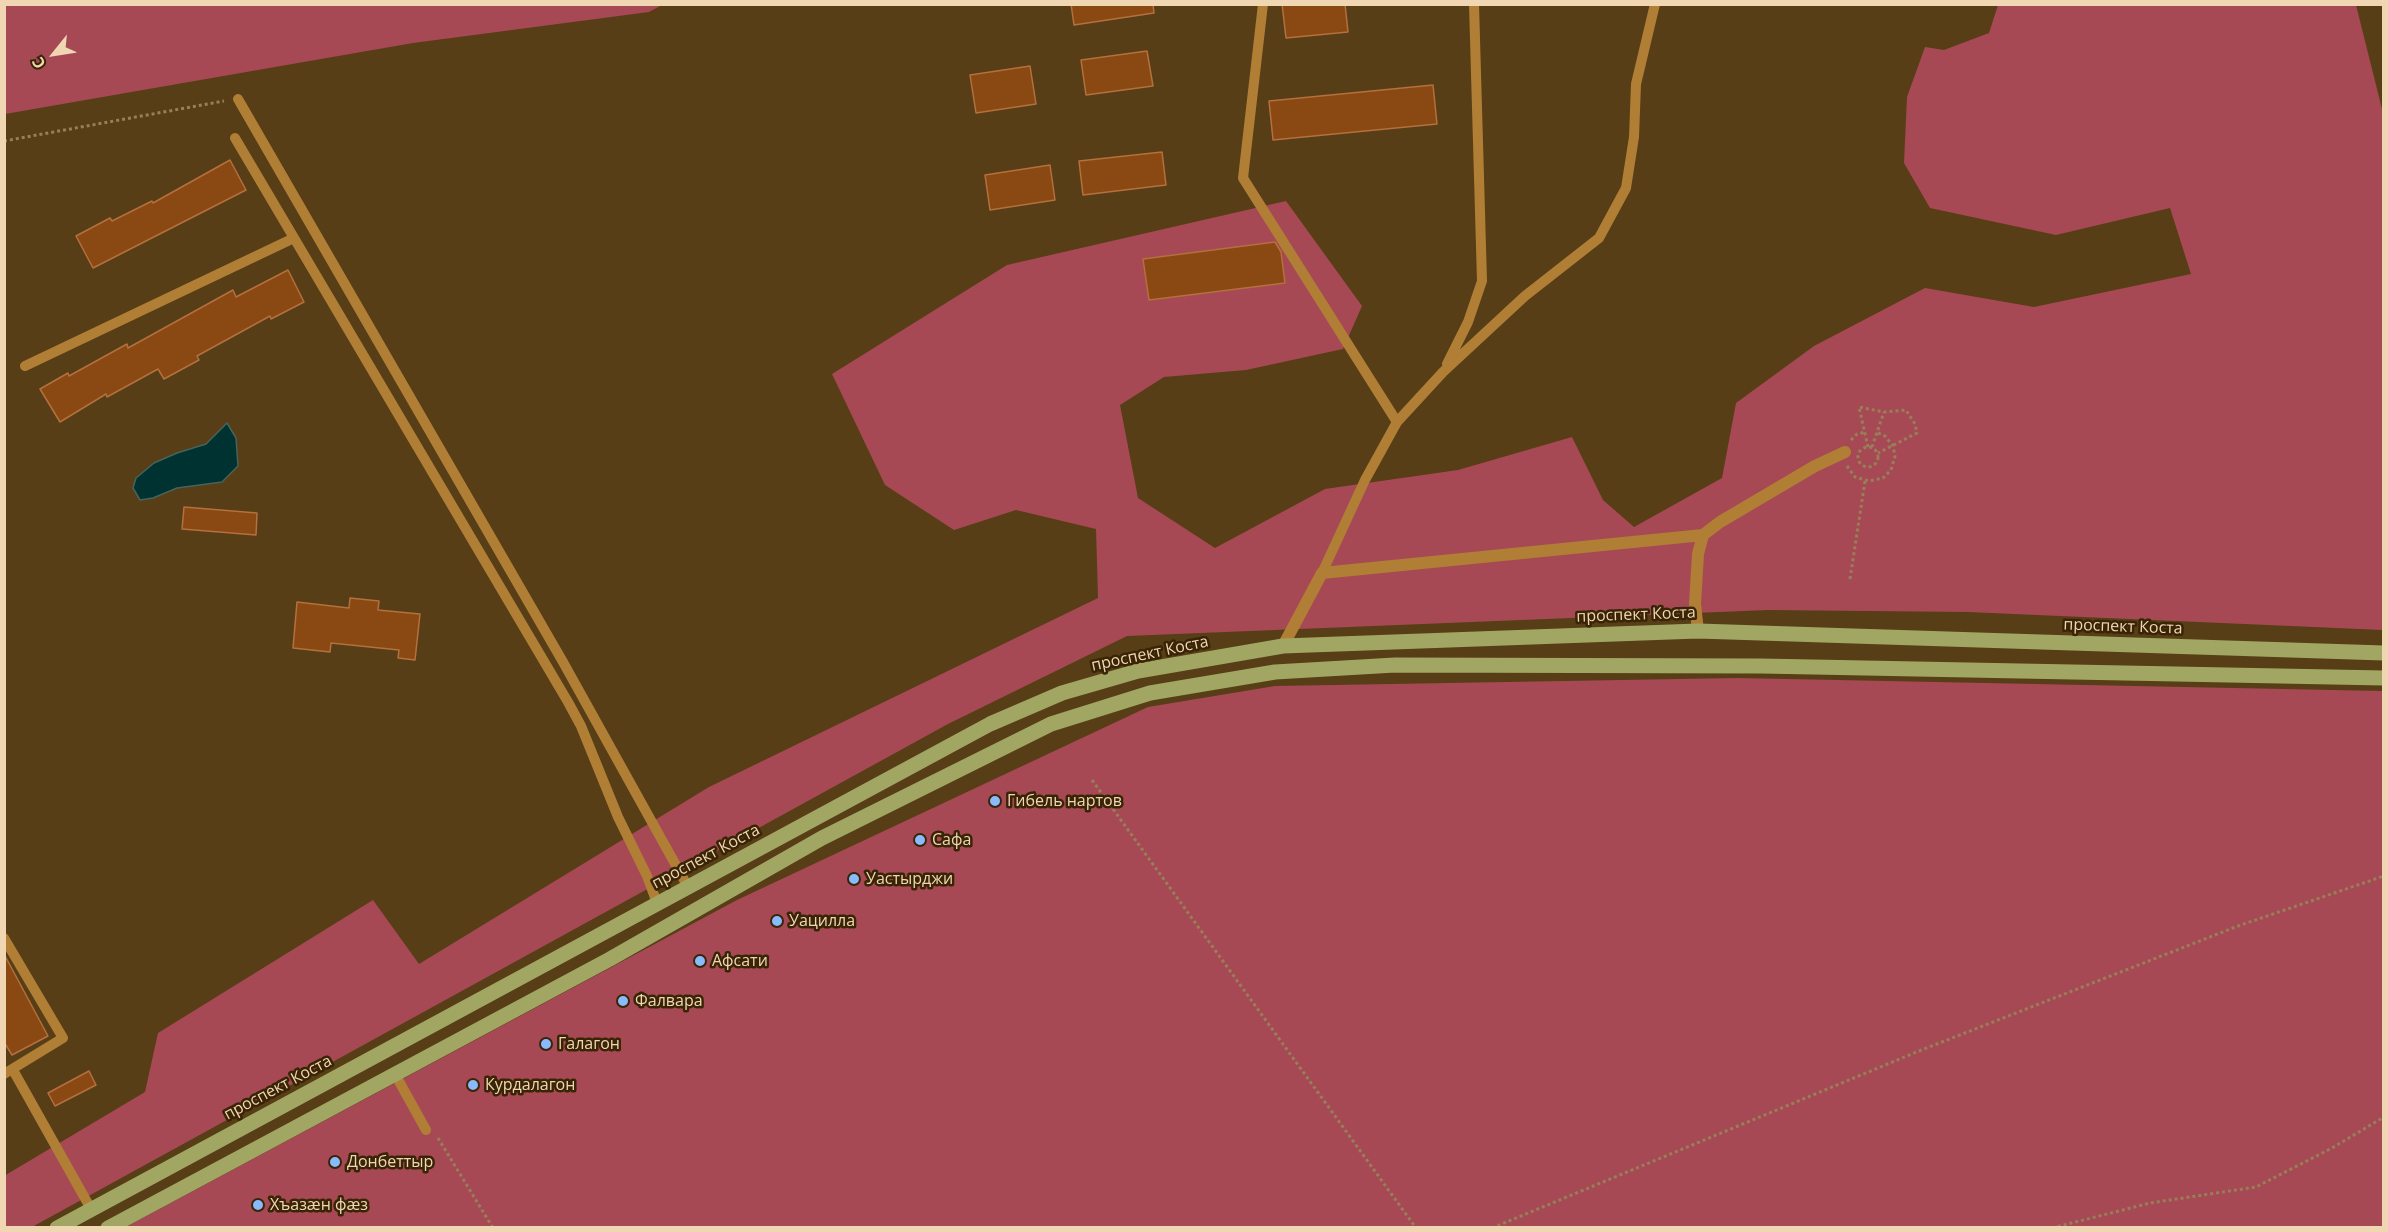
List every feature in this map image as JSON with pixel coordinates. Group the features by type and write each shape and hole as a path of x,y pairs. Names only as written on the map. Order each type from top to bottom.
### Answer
{"main road":[{"name":"проспект Коста","path":"57,1227 990,724 1062,693 1138,671 1283,645 1698,631 2384,653"},
{"path":"108,1227 610,959 843,828 1051,724 1150,693 1275,672 1395,665 1773,666 2384,678"}],"street":[{"path":"1283,645 1322,573 1703,535 1720,522 1815,466 1845,452"},
{"path":"1698,631 1695,604 1698,554 1703,535"}],"lane":[{"path":"1263,4 1243,178 1397,422"},
{"path":"1443,372 1468,322 1482,281 1474,4"},
{"path":"1322,573 1365,480 1397,422 1443,372 1525,296 1599,238 1626,188 1634,137 1636,84 1655,4"},
{"path":"238,99 557,652 688,887"},
{"path":"235,138 581,726 618,817 647,876 657,903"},
{"path":"25,366 294,238"},
{"path":"4,938 63,1038 9,1072 91,1209"},
{"path":"395,1074 431,1132"}],"path":[{"path":"4,141 238,99"},
{"path":"1859,407 1884,412 1906,410 1915,424 1917,433 1878,453 1870,447 1859,407"},
{"path":"1878,453 1878,460 1870,467 1863,465 1858,455 1862,449 1870,447 1878,433 1884,412"},
{"path":"1866,432 1857,434 1849,442 1845,452 1849,470 1855,477 1865,481 1883,478 1891,471 1895,456 1893,446 1885,436 1878,433"},
{"path":"1850,579 1865,481"},
{"path":"1092,780 1416,1227"},
{"path":"1492,1227 1919,1051 2183,947 2384,876"},
{"path":"2052,1227 2150,1203 2256,1187 2332,1148 2384,1117"},
{"path":"431,1132 493,1227"}],"shaded area":[{"path":"5,4 662,5 649,12 413,43 5,114"},
{"path":"1998,5 2356,5 2383,113 2383,630 1968,612 1768,610 1127,636 948,724 32,1227 5,1227 4,1176 145,1092 158,1033 373,900 419,964 709,787 1098,598 1096,529 1016,510 954,530 885,485 832,374 1007,265 1286,201 1362,306 1343,349 1246,370 1164,377 1120,405 1138,498 1215,548 1325,489 1458,470 1572,437 1603,500 1634,527 1722,478 1736,403 1814,346 1925,288 2034,307 2191,274 2170,208 2056,235 1930,208 1904,163 1907,97 1925,47 1944,50 1989,33"},
{"path":"1737,678 2383,691 2383,1227 124,1228 737,900 1148,707 1275,686"}],"water":[{"path":"227,423 236,438 238,466 222,482 177,488 153,498 140,500 133,488 136,478 154,463 206,444"}],"building":[{"path":"1071,4 1153,4 1154,13 1074,25"},
{"path":"1282,4 1345,4 1348,32 1286,38"},
{"path":"1147,51 1153,86 1086,95 1081,60"},
{"path":"1030,66 1036,104 976,113 970,75"},
{"path":"1433,85 1437,124 1273,140 1269,101"},
{"path":"1162,152 1166,185 1083,195 1079,161"},
{"path":"230,160 246,190 93,268 76,236 110,218 112,221 152,201 153,203"},
{"path":"1050,165 1055,200 990,210 985,175"},
{"path":"1275,242 1281,252 1285,283 1149,300 1143,259"},
{"path":"288,270 304,302 271,319 270,316 197,356 199,360 164,379 158,369 107,397 106,394 60,422 40,389 127,344 128,348 233,290 236,297"},
{"path":"184,507 257,513 256,535 182,529"},
{"path":"350,598 379,601 378,610 420,614 415,660 398,658 399,650 331,643 330,652 293,648 297,602 349,608"},
{"path":"4,954 48,1036 12,1055 4,1042"},
{"path":"89,1071 96,1085 55,1106 48,1093"}],"place":[{"name":"Гибель нартов","path":"995,801"},
{"name":"Сафа","path":"920,840"},
{"name":"Уастырджи","path":"854,879"},
{"name":"Уацилла","path":"777,921"},
{"name":"Афсати","path":"700,961"},
{"name":"Фалвара","path":"623,1001"},
{"name":"Галагон","path":"546,1044"},
{"name":"Курдалагон","path":"473,1085"},
{"name":"Донбеттыр","path":"335,1162"},
{"name":"Хъазæн фæз","path":"258,1205"}]}
